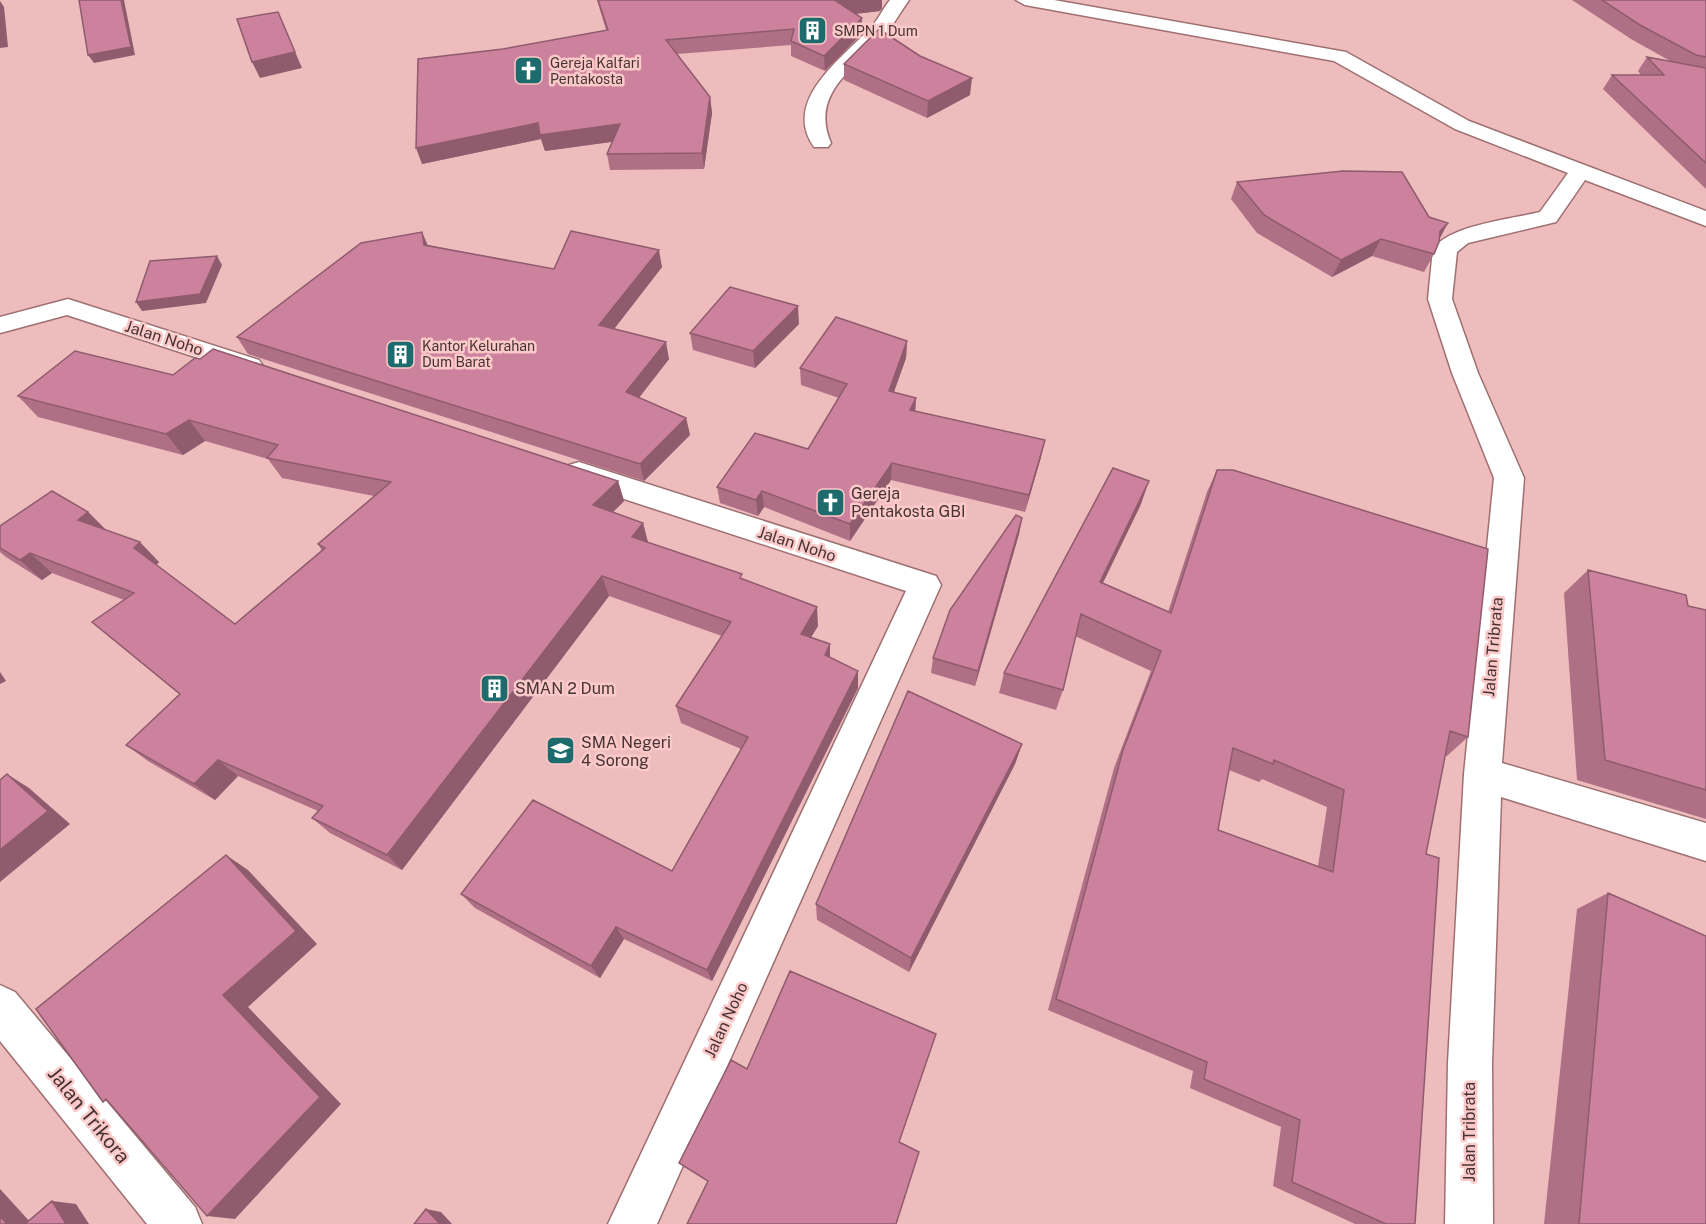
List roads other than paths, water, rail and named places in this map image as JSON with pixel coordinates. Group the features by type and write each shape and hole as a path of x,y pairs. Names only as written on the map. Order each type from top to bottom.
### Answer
{"street":[{"path":"820,143 813,122 820,97 839,68 881,28 885,16 900,0"},
{"path":"1025,0 1339,56 1462,125 1706,219"},
{"name":"Jalan Tribrata","path":"1469,1224 1470,1063 1483,774 1509,478 1466,373 1440,299 1442,264 1445,249 1460,238 1548,217 1581,171"},
{"name":"Jalan Noho","path":"0,325 68,307 279,375"},
{"name":"Jalan Noho","path":"551,464 924,585 632,1224"},
{"path":"1483,774 1706,842"},
{"name":"Jalan Trikora","path":"0,1007 178,1224"}],"place":[{"name":"SMPN 1 Dum","path":"813,31"},
{"name":"Gereja Kalfari Pentakosta","path":"529,71"},
{"name":"Kantor Kelurahan Dum Barat","path":"401,354"},
{"name":"Gereja Pentakosta GBI","path":"830,502"},
{"name":"SMAN 2 Dum","path":"494,688"},
{"name":"SMA Negeri 4 Sorong","path":"560,751"}]}
